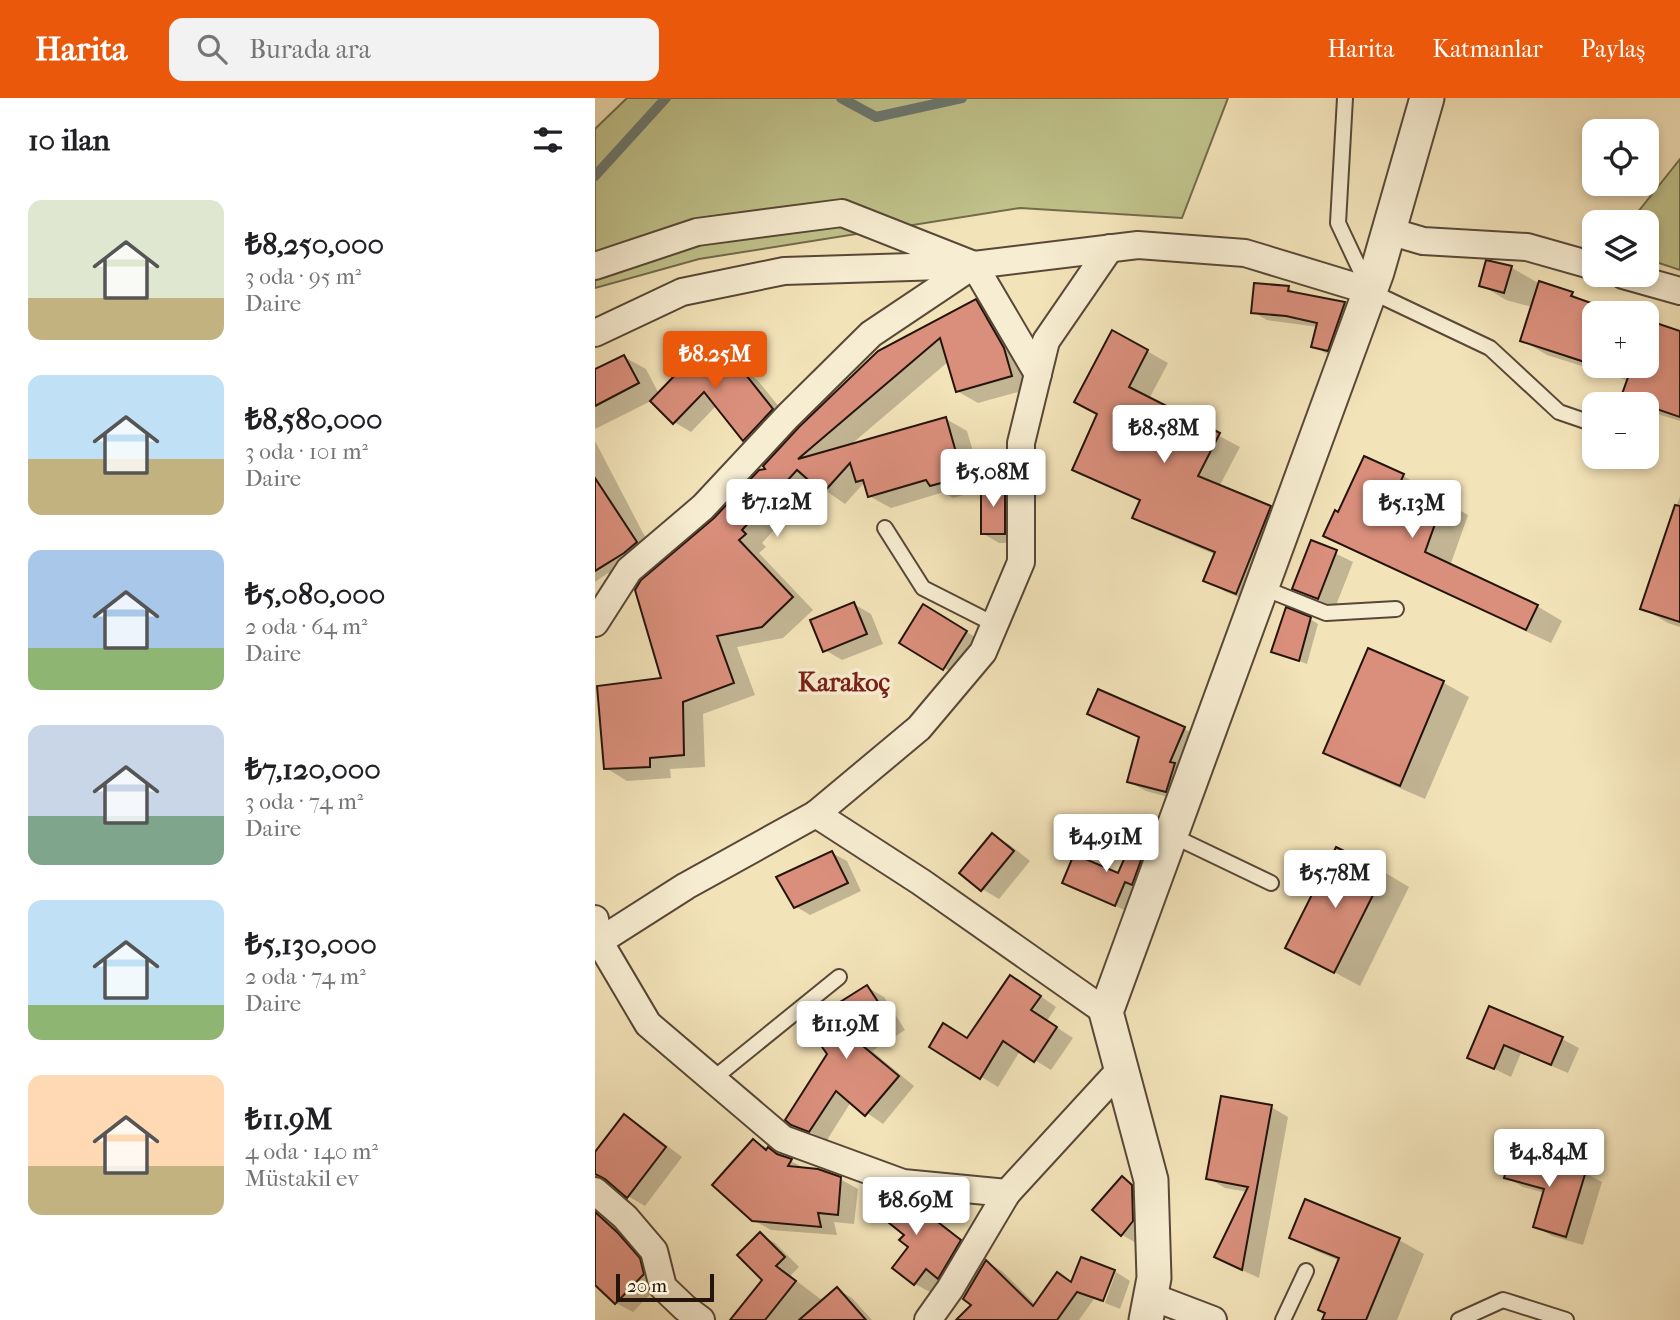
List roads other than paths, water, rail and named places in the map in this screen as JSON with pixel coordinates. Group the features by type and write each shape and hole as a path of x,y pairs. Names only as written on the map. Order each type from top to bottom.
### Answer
{"street":[{"path":"1213,1320 1148,1308 1154,1278 1151,1180 1106,1012 1370,291 1427,98"},
{"path":"595,266 697,232 842,213 974,265 1038,374"},
{"path":"1389,231 1423,241 1527,247 1582,263"},
{"path":"595,333 682,292 784,271 974,265 1138,245 1245,253 1370,291"},
{"path":"1007,1193 903,1182 783,1139 648,1024 596,935 816,814 919,728 983,652 1021,562 1021,443 1046,341 1110,248"},
{"path":"598,616 629,570 703,507 787,416 871,334 974,265"},
{"path":"1659,285 1680,291"},
{"path":"816,814 921,882 1106,1012"},
{"path":"927,1320 950,1289 1007,1193 1121,1070"},
{"path":"595,1191 625,1217 654,1251 663,1287 701,1320"}],"lane":[{"path":"1345,98 1338,223 1370,291 1490,348 1559,412 1582,420"},
{"path":"885,528 923,588 994,624"},
{"path":"1261,587 1326,613 1395,609"},
{"path":"1171,835 1271,883"},
{"path":"713,1079 839,977"},
{"path":"1283,1320 1306,1271"},
{"path":"1459,1320 1503,1300 1566,1320"}],"waterway":[{"path":"595,176 666,98"},
{"path":"841,98 876,117 962,98"}],"district":[{"name":"Karakoç","path":"844,682"}]}
